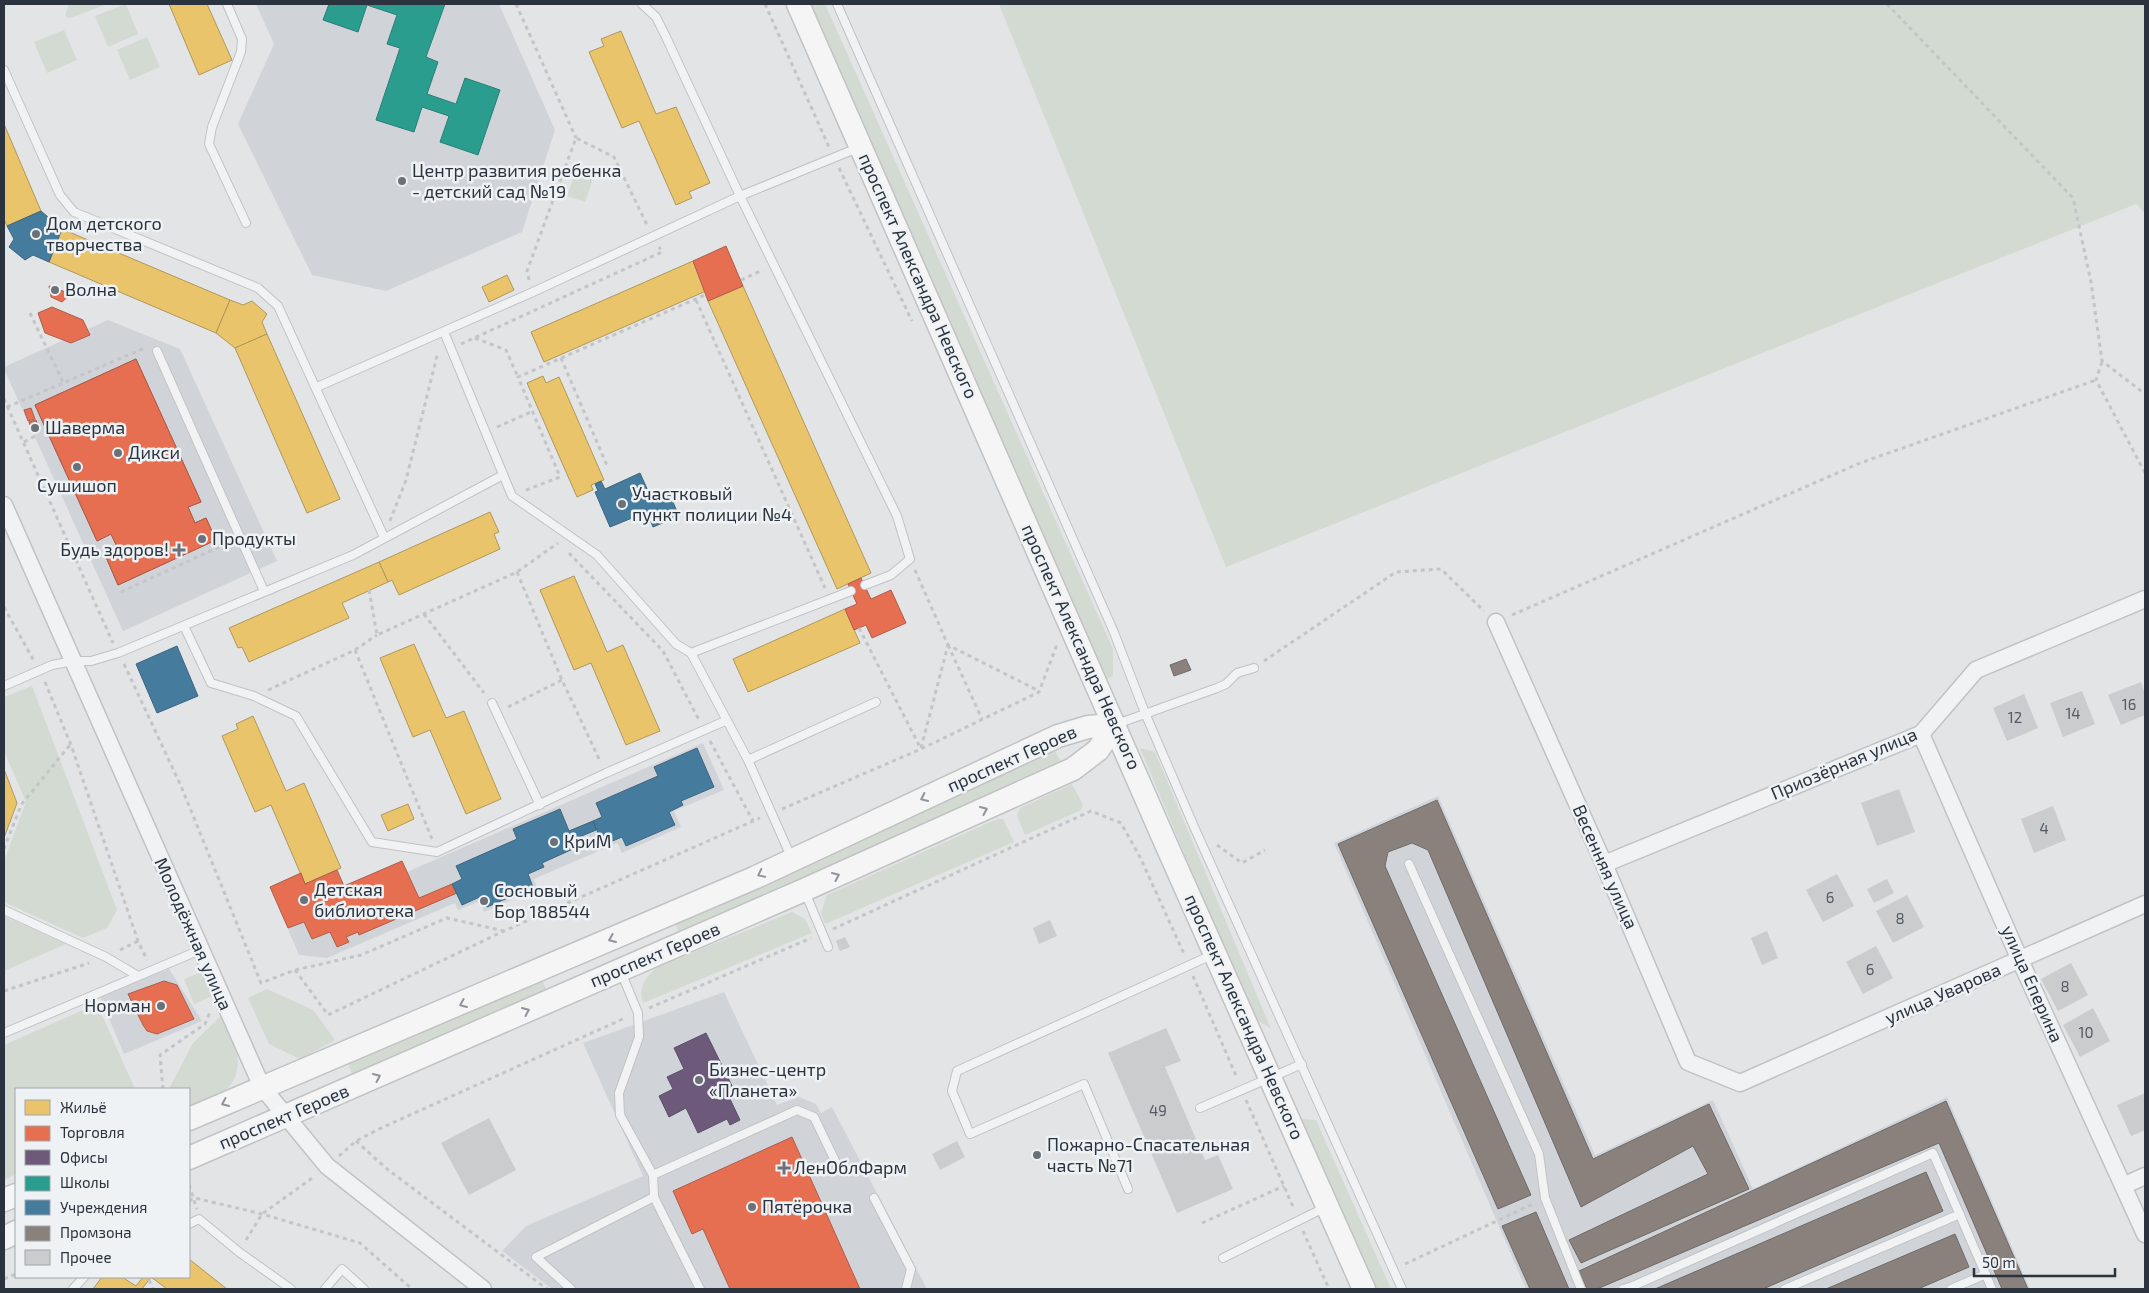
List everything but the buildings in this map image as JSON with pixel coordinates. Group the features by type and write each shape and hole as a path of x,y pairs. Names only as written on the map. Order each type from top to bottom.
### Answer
{"main road":[{"name":"проспект Александра Невского","path":"798,4 1166,844 1364,1289"},
{"name":"проспект Героев","path":"190,1119 450,1009 792,859 1058,736 1088,727 1115,725"},
{"name":"проспект Героев","path":"190,1158 804,890 1073,769 1098,750 1115,725"}],"street":[{"name":"Молодёжная улица","path":"4,505 262,1087 284,1117 327,1166 483,1289"},
{"name":"Приозёрная улица","path":"1604,864 1921,734 1976,670 2145,599"},
{"name":"Весенняя улица","path":"1496,622 1604,864 1688,1062 1740,1083"},
{"name":"улица Еперина","path":"1921,734 2020,960 2125,1185 2145,1234"},
{"name":"улица Уварова","path":"1740,1083 2145,904"},
{"path":"2125,1185 2145,1176"}],"lane":[{"path":"227,4 242,39 241,52 212,127 209,144 246,223"},
{"path":"642,4 656,17 666,37 816,354 897,516 910,559 891,575 865,585"},
{"path":"836,4 1113,630 1145,713 1402,1289"},
{"path":"4,70 60,195 74,212 258,288 278,306 317,387 384,537"},
{"path":"317,387 534,292 740,196 861,146"},
{"path":"444,332 512,496 597,555 676,644 691,654 725,721 748,760 792,859"},
{"path":"157,351 264,591"},
{"path":"4,686 40,670 74,661 91,662 118,653 353,555 503,475"},
{"path":"691,654 829,598 851,591"},
{"path":"184,626 211,683 254,696 296,716 372,842 437,852 703,729 725,721"},
{"path":"1115,725 1217,688 1226,684 1237,673 1254,668"},
{"path":"748,760 876,702"},
{"path":"492,703 540,805"},
{"path":"1409,864 1539,1154 1546,1198 1581,1289"},
{"path":"804,890 828,947"},
{"path":"4,910 106,957 138,976"},
{"path":"4,1033 200,950"},
{"path":"1128,1189 1084,1084 970,1134 952,1091 957,1071 1216,954"},
{"path":"620,970 638,1013 639,1037 619,1093 620,1115 652,1175 654,1197 700,1289"},
{"path":"1200,1108 1302,1064"},
{"path":"652,1175 797,1110 814,1117 839,1169"},
{"path":"1623,1289 1634,1287 1933,1153 1992,1289"},
{"path":"571,1289 536,1257 654,1197"},
{"path":"874,1198 911,1269 906,1289"},
{"path":"1223,1258 1328,1206"},
{"path":"1785,1289 1960,1214"},
{"path":"190,1224 199,1219 239,1252 291,1289"},
{"path":"325,1289 342,1269 364,1289"},
{"path":"1951,1289 1986,1274"},
{"path":"73,1289 83,1278"}],"path":[{"path":"516,4 576,138 614,157 652,236"},
{"path":"765,4 834,157 914,325"},
{"path":"1886,4 2073,198 2091,282 2102,361 2096,380 2145,473"},
{"path":"534,292 527,271 576,138"},
{"path":"454,347 662,252"},
{"path":"741,280 775,265"},
{"path":"518,377 707,294"},
{"path":"696,299 829,598"},
{"path":"30,313 63,382"},
{"path":"474,338 506,350 560,476 512,496"},
{"path":"7,407 154,344 157,351"},
{"path":"390,523 406,480 440,346"},
{"path":"561,358 608,468"},
{"path":"2102,361 2145,394"},
{"path":"1254,668 1396,572 1440,569 1496,622 1860,463 2096,380"},
{"path":"4,399 118,653 181,786 262,983 295,970 361,955 447,918 504,931"},
{"path":"485,432 531,412"},
{"path":"24,442 37,434"},
{"path":"121,592 240,537"},
{"path":"551,537 559,542 663,652 753,821"},
{"path":"266,691 355,650 377,635 517,572 564,540"},
{"path":"910,559 982,719"},
{"path":"517,572 562,680 596,754"},
{"path":"369,590 377,635"},
{"path":"4,607 40,670 71,745 138,941 152,970"},
{"path":"424,614 492,703"},
{"path":"860,628 921,749"},
{"path":"295,970 328,1015 504,931 921,749 1039,692 1056,647 1052,638"},
{"path":"948,645 1039,692"},
{"path":"921,749 948,645"},
{"path":"355,650 429,833"},
{"path":"496,713 562,680"},
{"path":"4,849 21,805 71,745"},
{"path":"379,1129 638,1013 822,934 1091,811 1121,823 1140,857 1329,1289"},
{"path":"1242,863 1265,850"},
{"path":"4,991 106,957 138,941"},
{"path":"163,1088 160,1055 205,1024 213,1005"},
{"path":"356,1141 387,1169 547,1289"},
{"path":"1202,1223 1284,1186"},
{"path":"190,1188 199,1219"},
{"path":"190,1200 194,1198 262,1214 360,1243 412,1289"},
{"path":"1418,1259 1546,1198"},
{"path":"239,1252 262,1214"},
{"path":"149,1280 153,1289"}],"shaded area":[{"path":"69,4 107,4 70,18 65,16"},
{"path":"126,4 138,34 108,47 95,16"},
{"name":"Центр развития ребенка - детский сад №19","path":"256,4 499,4 555,130 522,232 386,291 312,275 238,124 274,44"},
{"path":"811,4 825,4 1113,649 1113,676 1107,679"},
{"path":"999,4 2145,4 2145,213 2136,204 1226,567"},
{"path":"64,30 77,60 47,73 34,42"},
{"path":"147,37 160,67 130,80 117,50"},
{"path":"577,167 595,173 585,202 567,196"},
{"path":"108,320 180,349 277,561 123,631 4,369 4,367"},
{"path":"32,686 117,910 107,928 83,938 4,902 4,861 26,802 4,751 4,697"},
{"path":"703,743 724,790 674,811 681,827 622,853 617,843 534,879 537,888 484,912 480,901 458,910 455,903 327,958 299,955 270,887 301,873 305,884 344,886 402,861 407,872"},
{"path":"1140,748 1155,752 1271,1029 1253,1017"},
{"path":"1055,751 1061,761 800,879 678,931 675,922"},
{"path":"1072,784 1083,805 1081,810 1025,835 1017,815 1020,808"},
{"path":"1438,796 1595,1155 1713,1100 1753,1189 1947,1097 2030,1289 1526,1289 1334,843"},
{"path":"997,819 1003,819 1014,842 825,924 821,913 827,895"},
{"path":"792,912 805,919 812,933 643,1003 642,987 649,975 657,967"},
{"path":"4,916 66,944 4,971"},
{"path":"169,969 202,1021 124,1054 99,995"},
{"path":"202,972 214,995 194,1004 184,979"},
{"path":"542,980 546,989 352,1074 348,1063"},
{"path":"267,989 313,1010 335,1040 300,1059 269,1044 248,998"},
{"path":"724,992 777,1105 799,1097 816,1104 821,1113 832,1107 927,1289 552,1289 502,1251 526,1226 643,1176 583,1043"},
{"path":"97,1004 135,1088 15,1088 15,1174 4,1180 4,1045"},
{"path":"224,1013 235,1043 238,1064 232,1083 224,1091 212,1099 190,1108 190,1088 170,1088 193,1043"},
{"path":"1301,1119 1316,1120 1391,1289 1376,1289"}],"place":[{"name":"Центр развития ребенка - детский сад №19","path":"402,181"},
{"name":"Дом детского творчества","path":"36,234"},
{"name":"Волна","path":"55,290"},
{"name":"Шаверма","path":"35,428"},
{"name":"Дикси","path":"118,453"},
{"name":"Сушишоп","path":"77,467"},
{"name":"Участковый пункт полиции №4","path":"622,504"},
{"name":"Продукты","path":"202,539"},
{"name":"Будь здоров!","path":"179,550"},
{"name":"КриМ","path":"554,842"},
{"name":"Детская библиотека","path":"304,900"},
{"name":"Сосновый Бор 188544","path":"484,901"},
{"name":"Норман","path":"161,1006"},
{"name":"Бизнес-центр «Планета»","path":"699,1080"},
{"name":"Пожарно-Спасательная часть №71","path":"1037,1155"},
{"name":"ЛенОблФарм","path":"784,1168"},
{"name":"Пятёрочка","path":"752,1207"}]}
